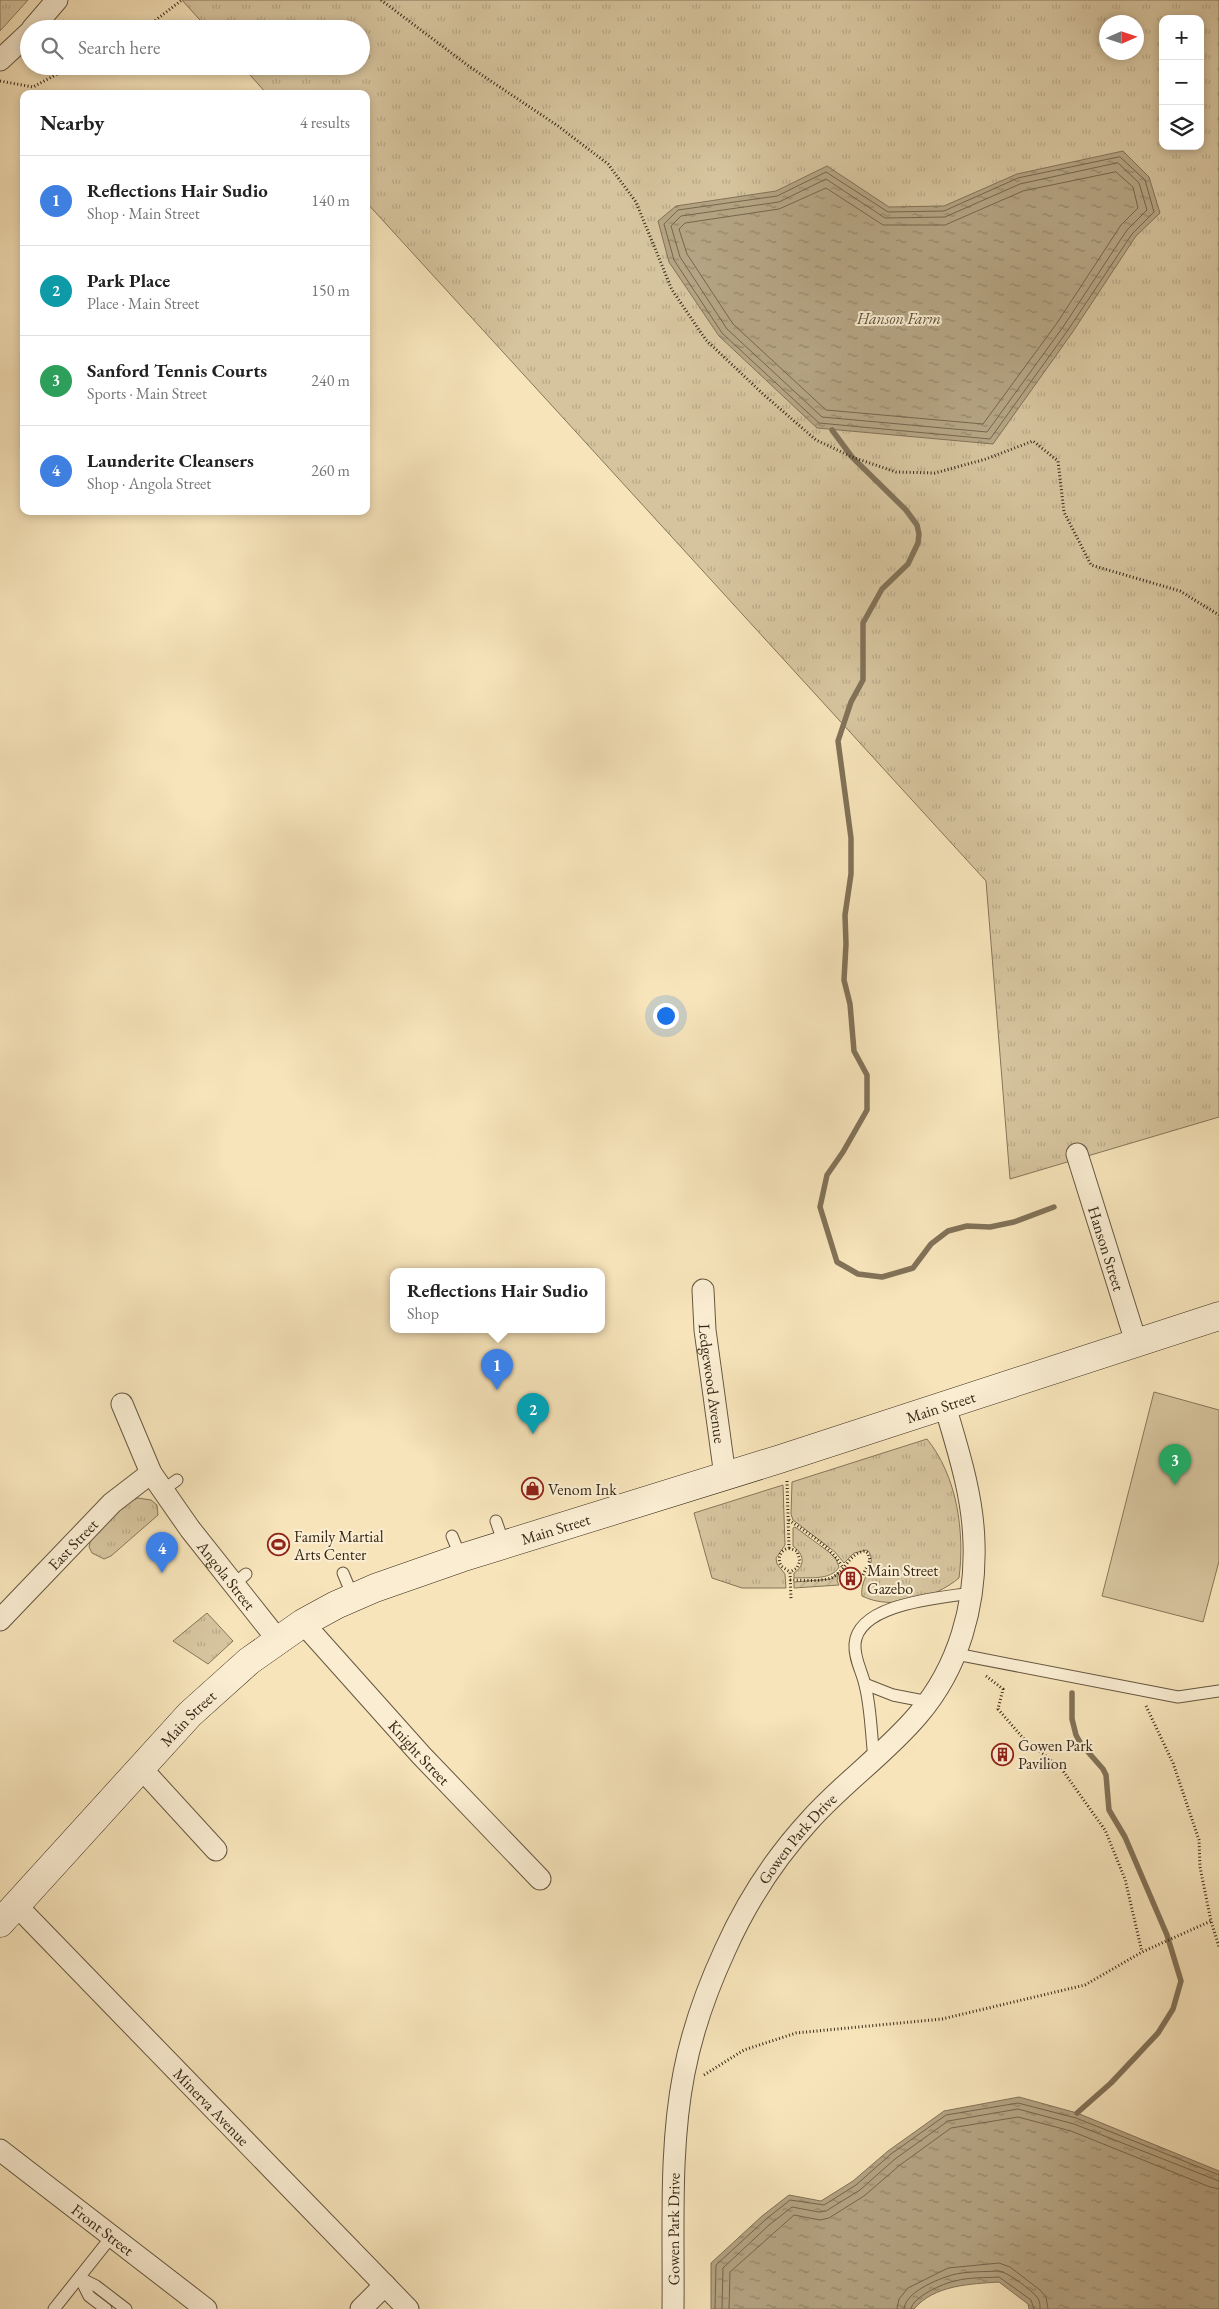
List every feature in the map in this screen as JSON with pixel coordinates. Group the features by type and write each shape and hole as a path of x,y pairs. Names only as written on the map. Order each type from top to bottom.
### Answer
{"main road":[{"name":"Main Street","path":"8,1914 190,1714 222,1685 278,1640 303,1623 348,1585 500,1532 725,1476 1219,1316"}],"street":[{"path":"40,20 57,0"},
{"path":"0,60 20,41"},
{"name":"Hanson Street","path":"1076,1154 1136,1342"},
{"name":"Ledgewood Avenue","path":"703,1290 705,1330 725,1476"},
{"name":"Angola Street","path":"122,1404 151,1473 170,1485 190,1529 278,1640"},
{"name":"Gowen Park Drive","path":"673,2309 675,2173 680,2097 684,2072 701,2010 725,1949 770,1870 809,1821 904,1730 929,1702 956,1654 965,1625 971,1593 974,1543 972,1516 965,1480 945,1406"},
{"name":"East Street","path":"0,1620 112,1503 151,1473"},
{"name":"Knight Street","path":"303,1623 421,1755 540,1879"},
{"path":"140,1767 216,1850"},
{"name":"Minerva Avenue","path":"8,1914 408,2309"},
{"name":"Front Street","path":"0,2150 206,2309"},
{"path":"361,2309 385,2285"}],"lane":[{"path":"874,1758 865,1684 858,1666 855,1644 865,1623 890,1609 971,1593"},
{"path":"956,1654 1178,1697 1219,1692"},
{"path":"865,1684 893,1695 929,1702"},
{"path":"54,2309 112,2236"},
{"path":"80,2278 89,2296 106,2309"},
{"path":"80,2278 96,2286 126,2309"}],"path":[{"path":"156,20 182,0"},
{"path":"381,0 470,68 558,126 608,164 636,202 672,290 706,340 763,394 816,440 852,457 896,472 935,473 986,459 1033,441 1058,461 1064,512 1091,565 1180,591 1219,615"},
{"path":"0,81 33,87 55,75"},
{"path":"780,1459 788,1483 789,1548"},
{"path":"788,1520 826,1547 843,1568"},
{"path":"789,1548 797,1551 800,1561 797,1568 790,1572 783,1569 778,1559 783,1550 789,1548"},
{"path":"790,1580 828,1578 843,1568 856,1554 867,1552 870,1560 864,1575"},
{"path":"790,1572 791,1599"},
{"path":"982,1659 983,1673 1003,1689 998,1709 1023,1738 1061,1768 1105,1830 1125,1879 1142,1952"},
{"path":"1139,1689 1173,1763 1199,1840 1200,1867 1211,1921 1219,1947"},
{"path":"699,2078 744,2050 796,2033 942,2019 1085,1985 1142,1952 1211,1921"}],"green space":[{"path":"0,0 28,0 0,31"},
{"name":"Hanson Farm","path":"182,0 1219,0 1219,1117 1010,1179 986,881 370,206 370,90 263,90 250,75 370,75 370,20 200,20"},
{"path":"1154,1392 1219,1410 1219,1561 1203,1622 1102,1596"},
{"path":"927,1439 946,1470 952,1487 961,1542 959,1578 938,1591 913,1600 886,1602 862,1596 863,1583 871,1560 867,1550 854,1553 844,1563 835,1552 793,1520 791,1514 792,1482"},
{"path":"783,1485 785,1545 776,1558 777,1564 785,1574 786,1588 742,1588 712,1578 694,1513"},
{"path":"138,1498 151,1500 157,1505 158,1515 111,1556 104,1559 92,1553 89,1547 91,1539 126,1503"},
{"path":"795,1527 836,1559 839,1567 835,1571 825,1576 794,1578 794,1573 802,1563 799,1552 793,1546 793,1528"},
{"path":"839,1572 837,1581 839,1585 794,1588 794,1582 831,1579"},
{"path":"207,1613 233,1641 208,1664 173,1641"}],"water":[{"path":"1123,151 1149,177 1160,213 1136,236 1072,333 993,444 817,428 719,336 669,262 658,221 676,206 776,191 827,166 889,207 944,206 1017,174"},
{"path":"1019,2097 1077,2113 1219,2171 1219,2309 1029,2309 1028,2304 999,2282 965,2285 942,2290 922,2301 914,2309 711,2309 711,2263 762,2216 789,2195 821,2201 853,2181 888,2151 944,2111"}],"waterway":[{"path":"832,430 852,457 906,510 917,525 919,534 918,543 908,564 882,589 863,623 863,680 851,702 838,741 851,838 851,874 845,915 844,980 850,1004 854,1051 867,1075 867,1110 843,1152 827,1175 820,1207 837,1262 858,1274 882,1277 913,1268 931,1244 948,1231 967,1226 990,1227 1014,1222 1054,1207"},
{"path":"1072,1693 1072,1719 1076,1735 1106,1775 1109,1810 1125,1837 1167,1935 1181,1981 1173,2009 1158,2033 1111,2083 1077,2113"}],"place":[{"name":"Reflections Hair Sudio","path":"497,1390"},
{"name":"Park Place","path":"533,1434"},
{"name":"Sanford Tennis Courts","path":"1175,1485"},
{"name":"Venom Ink","path":"532,1489"},
{"name":"Family Martial Arts Center","path":"278,1545"},
{"name":"Launderite Cleansers","path":"162,1573"},
{"name":"Main Street Gazebo","path":"851,1579"},
{"name":"Gowen Park Pavilion","path":"1002,1754"}]}
